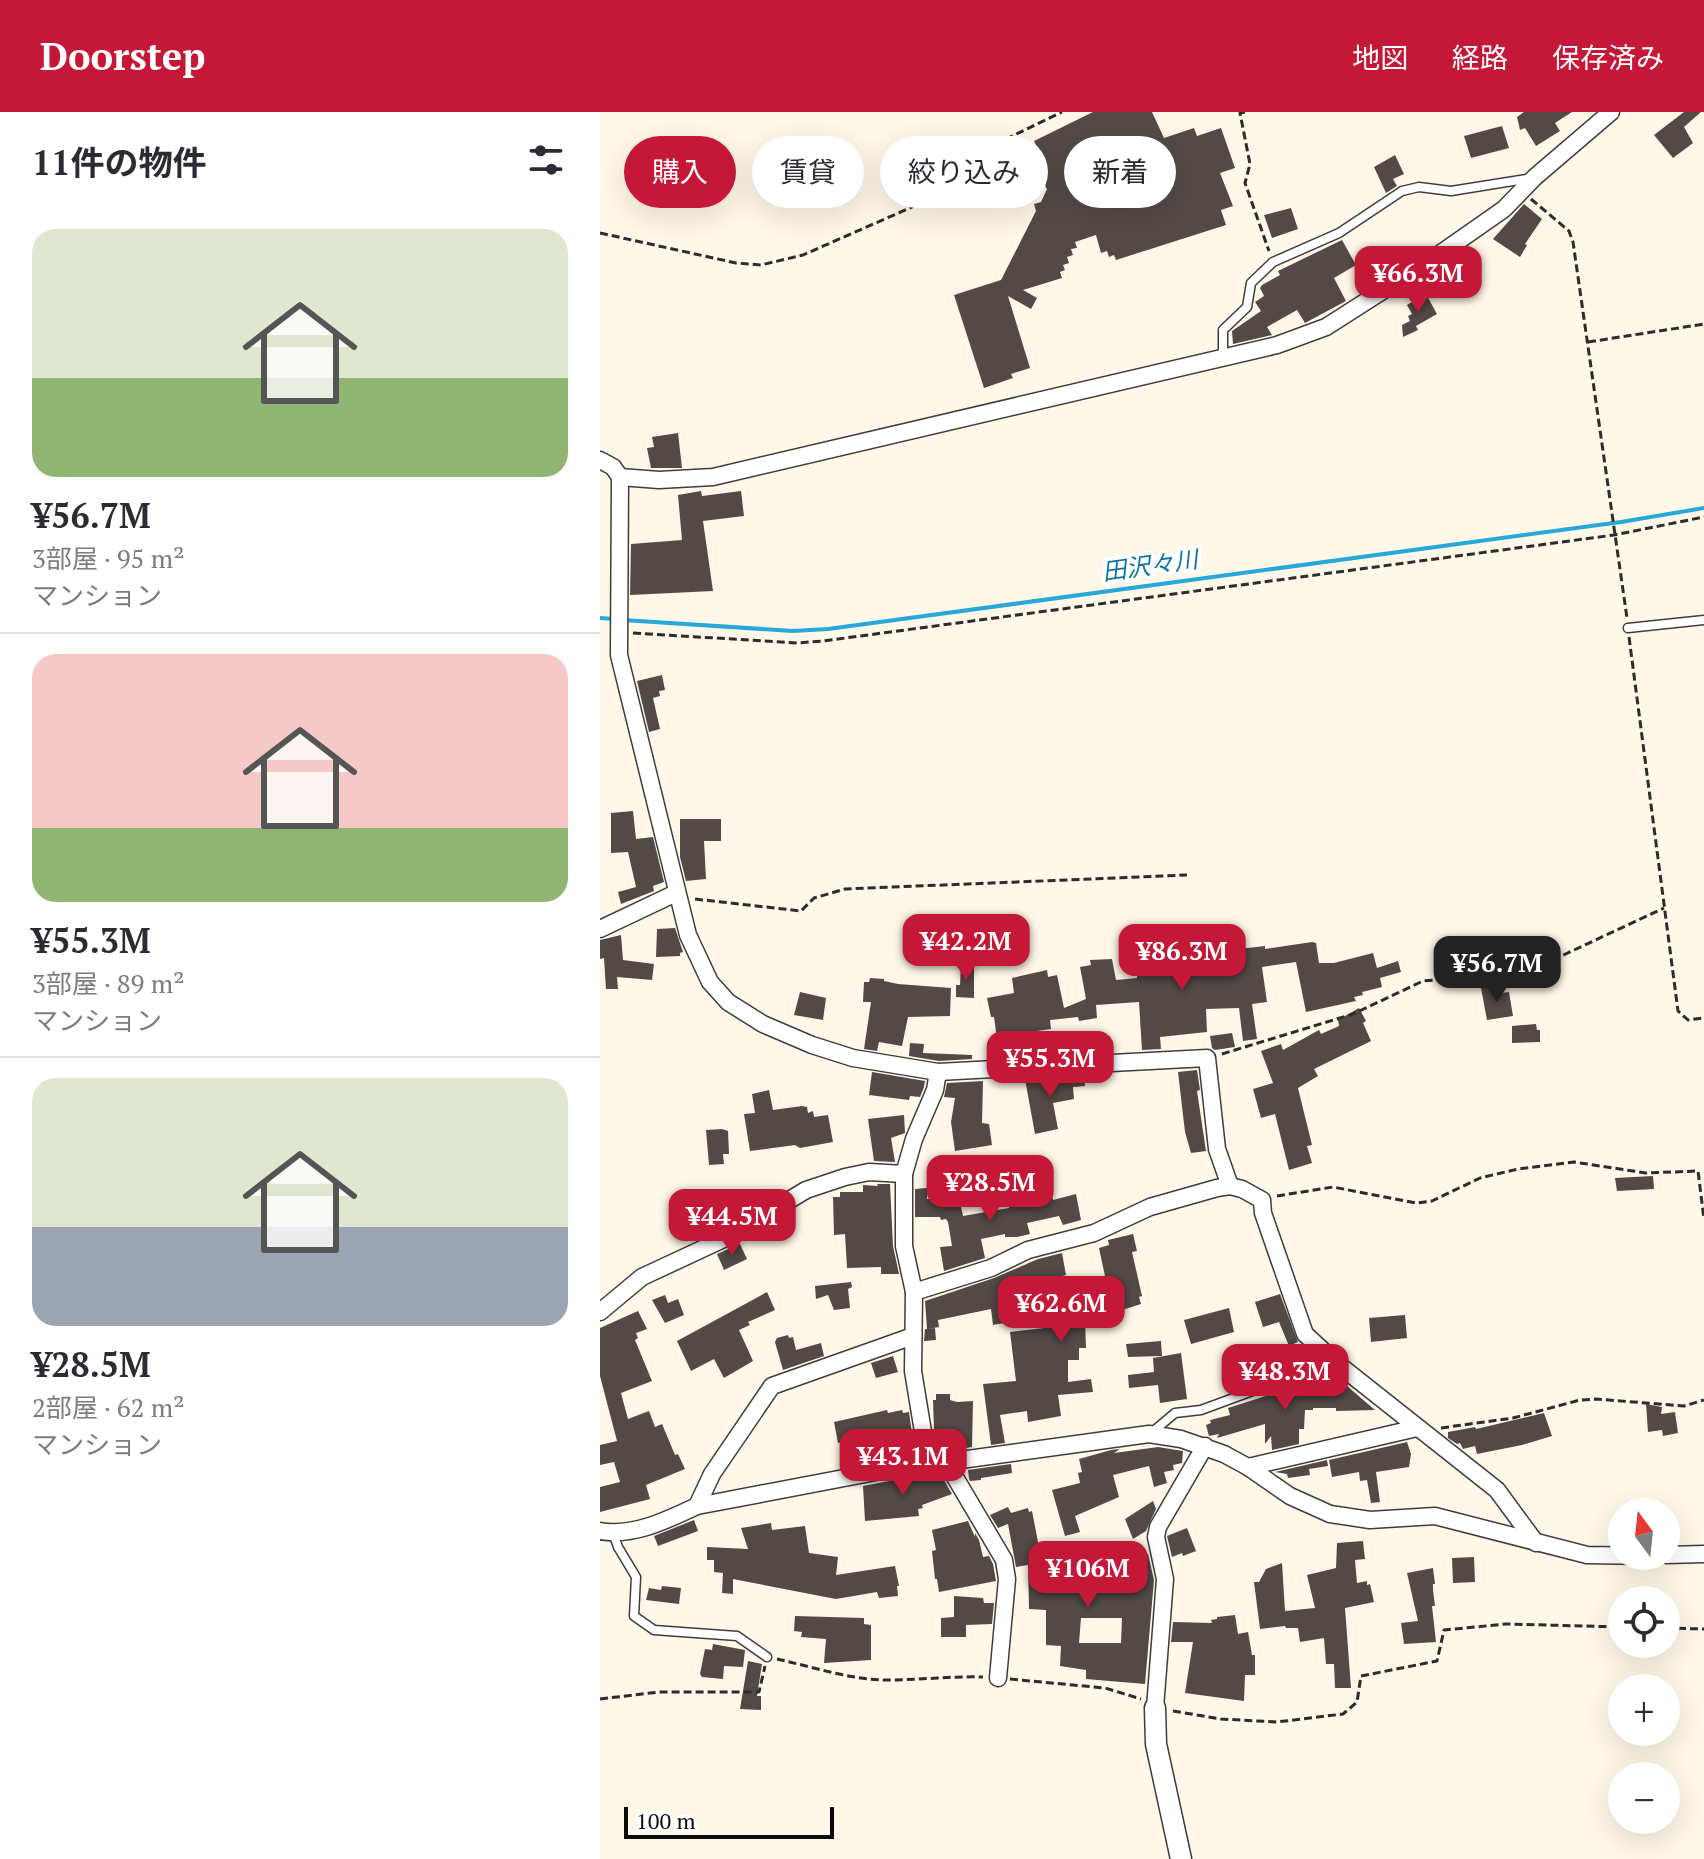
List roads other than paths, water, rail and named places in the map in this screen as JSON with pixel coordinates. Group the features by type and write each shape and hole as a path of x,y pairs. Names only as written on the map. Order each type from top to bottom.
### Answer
{"street":[{"path":"620,477 659,480 713,477 1277,345 1326,327 1504,209 1535,177 1611,112"},
{"path":"600,460 613,467 620,477 619,655 676,893 693,947 710,982 728,1002 763,1024 812,1045 853,1058 938,1072 1207,1058 1217,1149 1230,1186"},
{"path":"600,929 676,893"},
{"path":"928,1462 913,1371 914,1292 904,1246 904,1174 914,1139 935,1090 938,1072"},
{"path":"600,1312 642,1277 730,1236 806,1190 869,1172 904,1174"},
{"path":"914,1292 991,1268 1028,1250 1094,1233 1150,1207 1230,1186 1242,1189 1262,1200 1263,1213 1305,1334 1334,1361 1497,1490 1536,1543"},
{"path":"697,1506 712,1474 772,1386 913,1336"},
{"path":"1248,1467 1417,1428"},
{"path":"607,1532 662,1523 697,1506 928,1462 1149,1434 1205,1446 1248,1467 1290,1496 1330,1514 1370,1520 1435,1516 1587,1555 1608,1555"},
{"path":"1181,1859 1156,1744 1155,1708 1165,1579 1156,1537 1158,1527 1205,1446"},
{"path":"946,1462 1004,1560 1007,1579 998,1678"},
{"path":"1680,1555 1704,1554"}],"lane":[{"path":"1223,357 1223,330 1247,307 1251,283 1273,262 1339,233 1402,191 1419,187 1451,191 1535,177"},
{"path":"1628,628 1704,620"},
{"path":"1149,1434 1175,1413 1201,1410 1334,1361"},
{"path":"607,1532 636,1577 634,1616 654,1630 737,1636 767,1657"}],"waterway":[{"name":"田沢々川","path":"623,620 793,631 828,629 1621,522 1704,508"},
{"name":"田沢々川","path":"600,618 614,619"}]}
